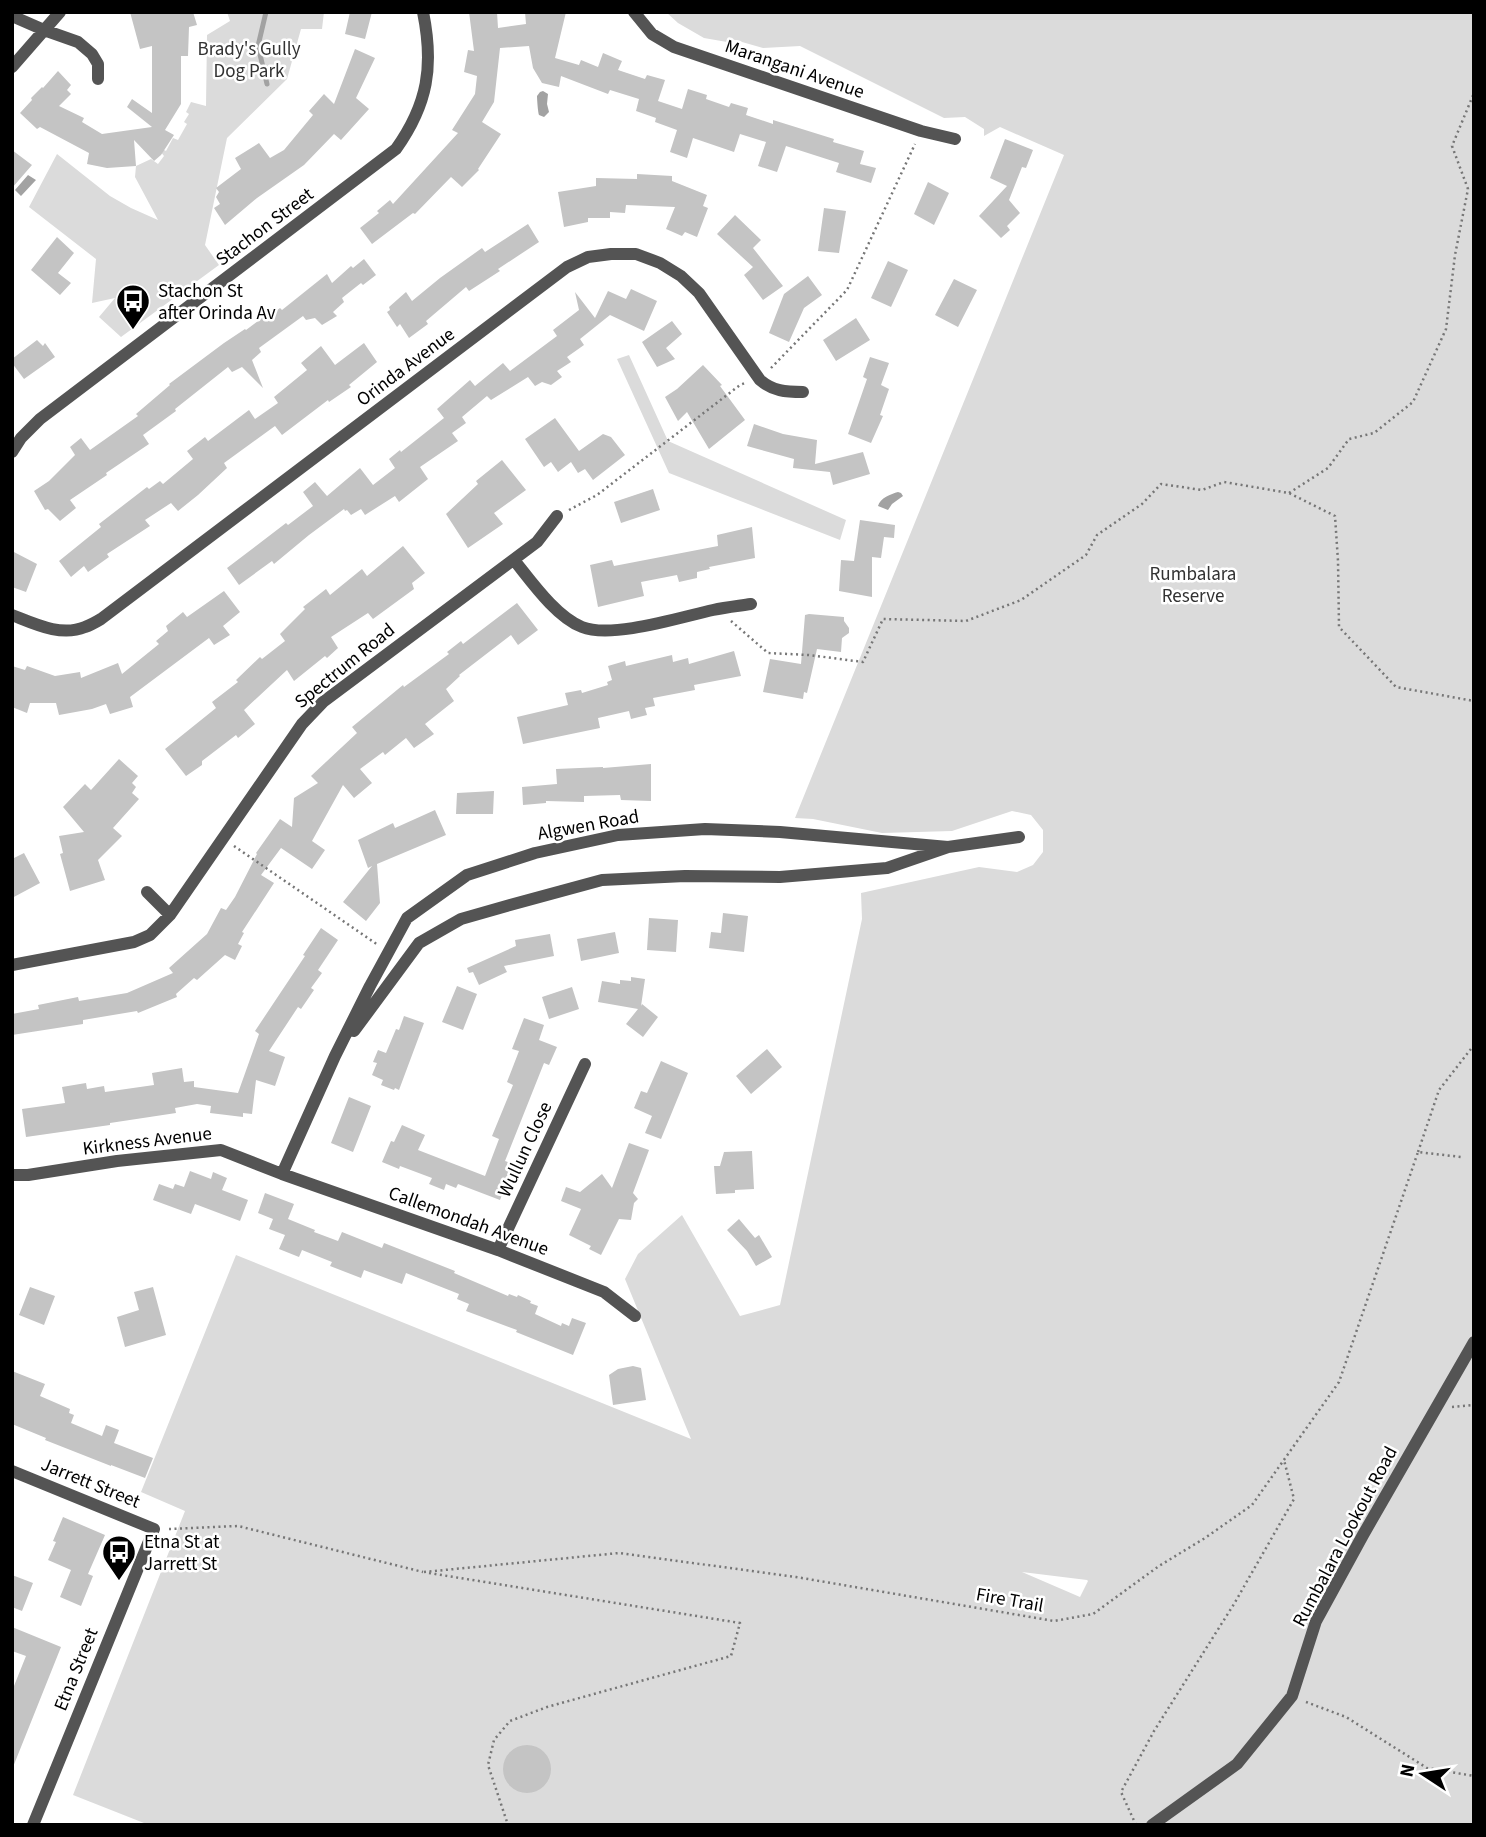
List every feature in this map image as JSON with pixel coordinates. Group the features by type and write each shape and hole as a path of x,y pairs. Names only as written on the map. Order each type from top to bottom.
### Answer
{"street":[{"path":"12,67 60,12"},
{"name":"Stachon Street","path":"12,452 21,438 40,419 396,149 411,128 422,101 427,78 429,52 422,12"},
{"name":"Marangani Avenue","path":"634,12 652,34 674,47 921,131 955,139"},
{"path":"12,16 78,42 92,54 98,64 98,79"},
{"name":"Orinda Avenue","path":"12,615 55,630 70,631 85,628 101,619 567,267 588,257 635,254 660,263 681,276 699,293 760,380"},
{"path":"760,380 776,390 803,392"},
{"name":"Spectrum Road","path":"12,965 121,945 150,935 170,915 302,724 323,702 537,542 557,516"},
{"path":"514,559 565,617 581,627 594,630 609,631 650,625 751,604"},
{"name":"Algwen Road","path":"282,1174 335,1056 407,918 467,875 536,853 618,835 705,829 780,832 948,847"},
{"name":"Algwen Road","path":"335,1056 419,943 461,919 603,880 685,876 780,877 887,868 948,847 1019,837"},
{"path":"147,892 170,915"},
{"name":"Wullun Close","path":"498,1250 585,1064"},
{"name":"Kirkness Avenue","path":"12,1175 221,1150 282,1174"},
{"name":"Callemondah Avenue","path":"282,1174 498,1250 604,1292 635,1316"},
{"name":"Rumbalara Lookout Road","path":"1152,1825 1237,1764 1292,1696 1316,1620 1474,1342"},
{"name":"Jarrett Street","path":"12,1471 155,1529"},
{"name":"Etna Street","path":"33,1825 155,1529"}],"path":[{"path":"1289,493 1328,468 1349,439 1374,433 1413,402 1446,329 1455,255 1468,190 1452,146 1474,93"},
{"path":"557,516 597,495 740,385 760,380 847,290 921,131"},
{"path":"717,609 768,653 863,662 883,619 966,621 1021,600 1086,555 1097,536 1142,505 1161,484 1202,490 1224,482 1289,493 1335,516 1339,627 1396,687 1474,701"},
{"path":"222,838 388,952"},
{"name":"Fire Trail","path":"424,1572 619,1553 796,1577 1054,1621 1093,1615 1159,1566 1252,1505 1339,1382 1439,1090 1474,1045"},
{"path":"1418,1152 1461,1157"},
{"path":"1136,1825 1121,1792 1154,1731 1234,1604 1294,1499 1284,1460"},
{"path":"155,1529 238,1525 424,1572 740,1623 731,1656 547,1707 510,1721 494,1740 488,1765 508,1825"},
{"path":"1292,1696 1346,1717 1427,1768 1474,1776"}],"green space":[{"name":"Brady's Gully Dog Park","path":"227,12 324,12 322,29 301,29 287,79 227,138 205,245 219,265 121,337 99,317 115,298 92,303 96,259 29,207 57,154 110,196 158,220 135,177 136,166 151,159 158,164 164,156 160,151 166,151 173,138 178,140 187,124 184,122 191,102 206,106 207,35 230,21"},
{"name":"Rumbalara Reserve","path":"666,12 1474,12 1474,1825 149,1825 73,1795 185,1511 141,1492 236,1255 691,1439 625,1279 638,1254 682,1215 740,1316 780,1305 862,919 861,893 979,867 1017,872 1033,865 1043,852 1043,830 1031,815 1012,811 952,831 882,833 795,818 1064,155 1000,127 984,136 984,129 965,117 944,118 800,46 763,48 728,38 727,42 704,38 678,23","holes":["1022,1572 1087,1580 1080,1597"]},
{"path":"629,355 668,441 846,520 840,540 669,473 617,359"}],"shaded area":[{"path":"543,91 548,94 549,112 544,117 539,115 537,98"},
{"path":"28,175 36,180 21,196 15,190"},
{"path":"898,492 903,496 888,510 878,506 883,499"}],"building":[{"path":"130,12 193,12 197,25 189,27 188,56 181,56 181,104 165,130 174,135 154,161 134,140 136,166 107,168 87,164 89,153 40,127 37,129 20,113 58,71 71,85 67,90 71,94 59,106 84,118 82,122 102,134 152,127 127,107 132,99 152,113 152,46 140,49"},
{"path":"350,12 372,12 365,39 345,34"},
{"path":"469,12 497,12 498,28 526,24 525,12 566,12 555,58 579,65 581,60 598,67 603,53 622,61 618,70 645,79 647,75 665,80 658,101 682,109 688,89 707,95 706,99 729,107 731,103 748,108 746,115 773,124 773,120 834,139 833,142 864,151 860,164 876,168 871,183 836,172 839,163 786,146 777,172 758,166 766,142 740,134 734,152 693,138 687,158 670,152 677,130 636,111 639,99 610,90 608,94 561,76 559,87 542,83 533,68 529,46 500,48 494,102 482,122 501,134 479,170 462,187 451,177 415,214 372,244 360,228 390,200 393,204 458,133 452,130 475,94 477,76 464,72 468,50 474,51"},
{"path":"355,49 375,58 356,98 369,109 341,140 334,134 304,165 257,198 225,225 214,208 220,204 216,197 219,192 216,188 241,169 235,158 259,143 270,158 284,150 313,115 309,111 324,94 334,104"},
{"path":"1005,139 1033,150 1026,168 1022,167 1009,200 1020,213 1007,226 1010,230 1001,238 979,216 1007,186 990,178"},
{"path":"12,150 32,165 12,188"},
{"path":"637,174 672,176 672,181 707,195 703,206 708,208 697,237 685,232 682,236 666,229 675,207 626,205 625,213 610,212 610,218 588,218 588,222 564,227 558,192 596,186 596,178 637,179"},
{"path":"928,182 949,193 934,225 914,214"},
{"path":"824,208 846,211 839,253 818,251"},
{"path":"735,215 761,240 753,248 783,286 763,300 744,275 753,267 717,234"},
{"path":"528,224 539,242 469,291 466,287 426,321 428,324 409,338 400,324 397,327 387,312 406,292 412,301 482,248 485,252"},
{"path":"57,237 74,253 58,273 71,283 60,295 31,270"},
{"path":"364,259 376,275 342,298 344,302 333,312 337,316 322,325 315,318 306,320 303,316 259,348 261,352 252,360 263,388 242,367 232,372 228,367 143,435 149,444 70,500 76,508 60,521 48,509 45,510 34,491 49,481 75,455 70,447 81,438 90,450 138,416 136,414 169,384 224,343 273,310 282,310 327,274 332,283 351,266 353,268"},
{"path":"888,261 908,270 891,307 871,298"},
{"path":"808,276 822,295 804,308 789,342 769,333 784,294"},
{"path":"954,279 977,290 958,327 935,315"},
{"path":"631,289 657,301 644,331 610,315 580,339 584,345 567,357 571,362 557,371 562,377 551,385 542,382 535,386 528,377 491,400 487,396 462,417 466,423 452,433 458,441 420,467 428,479 399,502 395,496 365,515 361,509 351,515 344,509 274,564 272,561 239,585 227,568 313,506 303,492 315,482 327,496 360,468 373,485 395,468 389,459 444,418 437,409 470,380 475,386 503,363 510,371 557,336 553,330 579,310 575,292 595,318 608,291 626,299"},
{"path":"856,318 870,340 836,361 823,340"},
{"path":"672,321 682,334 666,348 675,359 657,367 642,342"},
{"path":"37,340 43,346 45,343 55,357 24,379 12,359"},
{"path":"364,343 377,362 349,385 351,387 329,402 328,400 282,435 275,426 224,463 227,468 178,511 171,503 145,520 150,526 107,554 109,557 88,572 84,566 71,577 59,561 101,527 99,524 147,487 149,489 160,481 163,484 193,459 187,451 205,437 208,441 249,410 255,419 278,403 274,397 307,370 301,363 321,346 335,365"},
{"path":"870,357 889,363 881,385 889,389 880,415 883,416 871,443 848,434 867,379 863,377"},
{"path":"703,365 722,385 720,386 745,420 709,449 687,412 678,421 665,397"},
{"path":"555,418 579,451 603,434 611,437 625,455 593,480 585,469 578,473 571,462 558,472 551,462 544,467 525,439"},
{"path":"754,424 783,434 817,440 815,464 863,452 870,474 833,485 830,472 793,468 794,459 747,446"},
{"path":"502,460 526,490 494,513 503,524 468,548 446,514 478,484 476,481"},
{"path":"653,489 660,510 621,523 614,502"},
{"path":"860,520 895,525 894,538 884,537 881,558 872,557 872,597 839,591 841,560 854,561"},
{"path":"752,527 755,558 709,567 710,569 697,572 697,578 679,582 677,575 641,582 644,596 598,607 590,565 612,560 614,566 718,546 717,535"},
{"path":"403,546 425,573 412,583 414,589 373,619 368,613 331,637 338,648 294,681 287,670 244,710 255,724 238,738 236,735 186,776 165,749 216,708 212,702 238,682 236,680 260,657 262,659 285,641 280,634 305,609 303,607 326,589 330,595 362,569 367,576"},
{"path":"12,551 37,564 26,592 12,587"},
{"path":"224,591 240,612 223,626 230,635 214,645 209,638 130,697 133,707 110,714 106,704 59,715 56,703 30,703 27,713 12,707 12,666 25,670 27,666 55,676 80,672 81,678 118,663 122,674 159,644 156,641 168,631 166,626 183,612 187,617"},
{"path":"517,603 538,630 518,645 511,635 459,675 446,689 454,701 425,724 434,734 414,748 406,738 385,755 383,752 360,769 372,783 354,798 343,785 312,841 325,850 312,869 281,848 261,875 274,883 242,932 244,933 238,944 242,946 235,960 225,955 197,980 194,978 176,994 177,997 138,1013 137,1011 83,1020 83,1024 12,1035 12,1014 39,1009 38,1005 78,997 79,1001 127,993 173,973 169,968 207,934 221,908 226,910 256,853 280,819 292,827 294,798 318,783 311,776 357,733 352,727 403,685 404,687 449,654 447,652 461,641 463,644"},
{"path":"805,615 844,617 849,633 842,638 841,652 817,649 807,693 804,692 803,699 763,692 770,659 801,664"},
{"path":"734,651 741,676 694,685 695,690 653,698 655,706 645,708 647,715 631,719 629,711 598,718 600,728 523,744 517,717 568,705 565,693 581,690 582,693 608,685 607,682 612,680 608,666 625,661 626,666 672,655 673,662 688,658 689,664"},
{"path":"119,759 138,776 132,783 136,787 132,793 139,799 113,828 122,836 98,860 105,880 70,891 60,854 63,853 59,836 84,832 63,807 85,784 91,790"},
{"path":"651,764 651,801 621,800 620,795 584,796 584,802 546,801 523,805 522,787 557,784 556,769"},
{"path":"494,791 493,814 456,814 457,793"},
{"path":"435,810 446,835 377,864 380,903 366,921 343,902 372,866 368,868 358,840 393,823 395,828"},
{"path":"24,853 40,883 12,898 12,859"},
{"path":"723,913 748,916 744,952 709,948 711,932 721,933"},
{"path":"649,918 678,920 676,952 647,950"},
{"path":"321,928 338,940 318,970 322,973 311,988 314,990 301,1009 298,1007 269,1051 285,1057 275,1086 256,1080 252,1114 243,1113 243,1117 210,1113 211,1106 197,1104 175,1108 176,1113 26,1137 22,1109 65,1103 62,1087 86,1083 87,1089 104,1086 105,1092 154,1085 152,1073 182,1068 184,1082 194,1081 194,1087 238,1093 259,1034 255,1031"},
{"path":"615,932 619,953 581,961 577,939"},
{"path":"550,934 554,956 504,966 507,972 479,985 473,972 469,973 467,968 516,946 515,940"},
{"path":"631,977 645,979 641,1006 642,1004 658,1017 643,1037 626,1024 638,1009 598,1002 602,981 620,984 620,980 631,981"},
{"path":"457,986 477,994 463,1030 442,1022"},
{"path":"572,987 579,1009 549,1019 542,997"},
{"path":"404,1016 424,1023 399,1090 394,1090 381,1085 383,1080 372,1075 377,1063 373,1062 378,1050 386,1053"},
{"path":"524,1018 544,1025 539,1040 557,1047 549,1065 544,1063 505,1161 514,1164 500,1200 458,1184 456,1188 446,1184 444,1190 429,1184 432,1178 382,1162 402,1125 425,1135 418,1150 485,1176 499,1139 492,1136 513,1085 507,1082 519,1051 512,1049"},
{"path":"767,1049 782,1067 751,1094 736,1076"},
{"path":"661,1061 688,1073 661,1139 645,1133 652,1116 634,1108 641,1091 647,1093"},
{"path":"349,1097 371,1106 353,1152 331,1143"},
{"path":"629,1143 649,1150 633,1193 638,1199 634,1203 631,1220 619,1219 601,1255 589,1249 591,1246 569,1235 581,1209 561,1201 566,1187 580,1192 602,1174 612,1188"},
{"path":"752,1151 754,1189 716,1194 714,1166 720,1166 724,1152"},
{"path":"190,1171 211,1179 213,1172 227,1178 222,1190 248,1200 240,1221 195,1204 191,1214 153,1200 159,1184 173,1189 175,1184 184,1187"},
{"path":"265,1193 294,1204 288,1219 315,1230 314,1232 338,1241 342,1232 382,1248 384,1243 455,1271 454,1273 508,1296 518,1295 531,1301 530,1303 538,1306 535,1314 561,1326 562,1323 569,1326 572,1318 586,1323 573,1355 466,1311 469,1304 457,1299 459,1294 406,1273 402,1284 364,1270 361,1278 330,1266 332,1262 302,1250 299,1257 279,1249 285,1235 269,1229 273,1219 258,1213"},
{"path":"739,1219 755,1238 759,1235 772,1257 756,1266 747,1251 727,1230"},
{"path":"30,1287 55,1296 44,1325 19,1315"},
{"path":"153,1287 166,1335 125,1347 117,1317 139,1310 134,1292"},
{"path":"633,1366 641,1368 646,1400 613,1405 609,1375 618,1369"},
{"path":"12,1371 45,1384 40,1396 70,1409 69,1413 74,1415 71,1423 102,1436 106,1425 119,1430 114,1443 153,1458 145,1478 45,1440 46,1438 12,1424"},
{"path":"63,1517 105,1535 88,1574 93,1576 81,1606 60,1597 71,1570 48,1560"},
{"path":"12,1575 33,1583 22,1611 12,1607"},
{"path":"12,1627 61,1647 13,1767 12,1691 26,1656 12,1651"},
{"path":"527,1745 544,1752 551,1769 544,1786 527,1793 510,1786 503,1769 510,1752"}],"waterway":[{"path":"266,12 258,46 267,84"}],"place":[{"name":"Stachon St after Orinda Av","path":"133,331"},
{"name":"Etna St at Jarrett St","path":"119,1582"}]}
